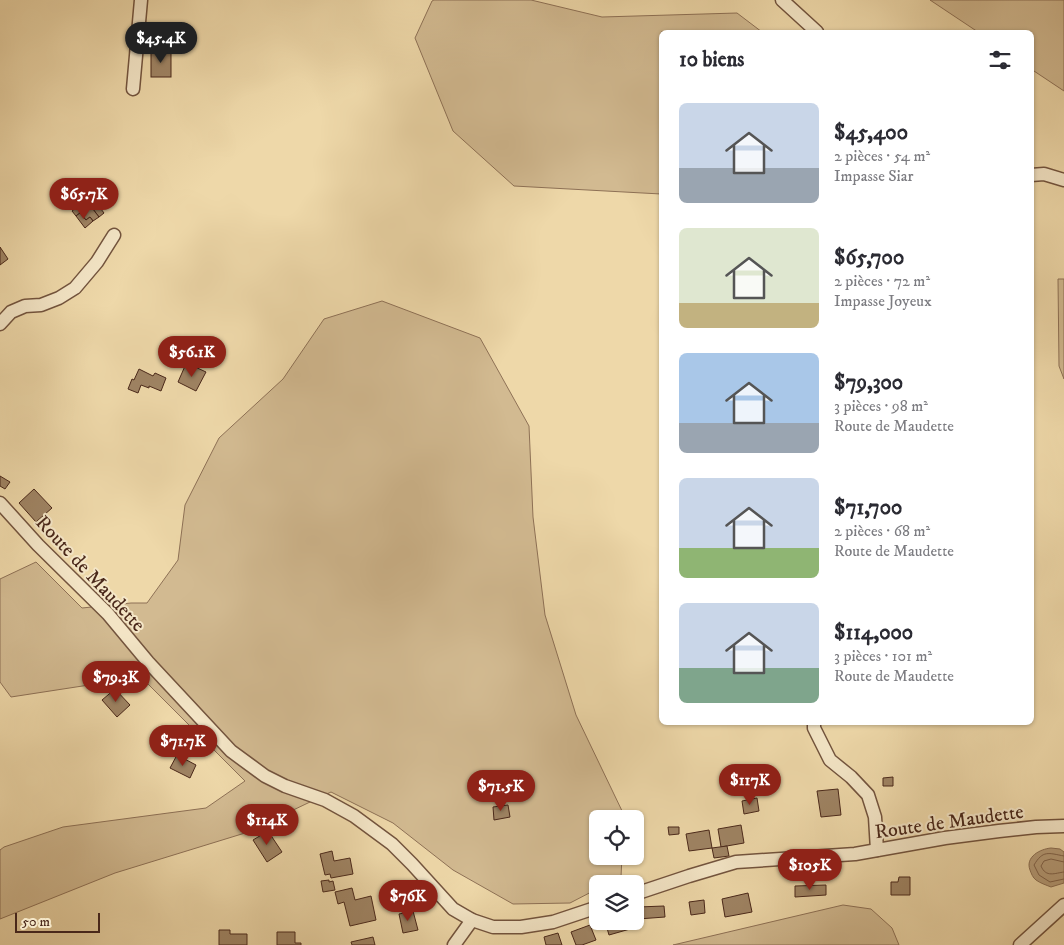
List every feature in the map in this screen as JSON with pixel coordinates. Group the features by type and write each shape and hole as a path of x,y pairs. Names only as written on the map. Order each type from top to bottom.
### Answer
{"street":[{"path":"132,89 141,0"},
{"path":"782,0 815,30"},
{"path":"1034,175 1044,174 1064,180"},
{"path":"0,324 12,312 25,306 41,305 59,298 75,288 97,262 114,235"},
{"name":"Route de Maudette","path":"0,503 38,545 108,614 148,662 230,751 265,776 285,786 325,800 354,816 392,844 453,909 472,920 493,928 521,927 553,922 589,910"},
{"path":"814,725 830,760 868,795 875,817 877,850"},
{"name":"Route de Maudette","path":"644,891 736,862 855,854 945,838 1036,827 1064,826"},
{"path":"1020,945 1064,905"},
{"path":"454,945 472,920"}],"shaded area":[{"path":"531,0 602,17 737,13 759,30 659,30 659,194 514,186 453,131 415,38 432,1"},
{"path":"930,0 1064,0 1064,91 1034,71 1034,30 975,30"},
{"path":"1058,279 1064,279 1064,379 1059,366"},
{"path":"382,301 480,338 529,426 533,517 545,615 576,715 622,810 589,810 589,865 622,865 621,875 589,875 589,893 570,903 513,904 453,870 393,823 331,792 245,833 115,873 0,919 0,850 4,847 63,827 206,808 245,781 141,677 11,697 0,682 0,579 36,562 82,608 147,603 178,560 185,505 219,438 283,379 324,319"},
{"path":"843,905 871,909 892,928 899,945 673,945"}],"water":[{"path":"1051,848 1060,849 1064,852 1064,883 1051,887 1035,879 1029,865 1034,854"}],"building":[{"path":"151,51 171,51 171,77 151,77"},
{"path":"91,196 104,213 99,217 86,200"},
{"path":"86,200 99,217 93,221 90,217 86,220 80,213 76,216 72,211"},
{"path":"80,213 86,220 90,217 93,221 85,228 76,216"},
{"path":"0,247 8,259 0,265"},
{"path":"185,366 192,369 193,366 206,372 196,391 178,382"},
{"path":"139,369 153,376 155,373 166,378 161,391 141,385 138,393 128,389"},
{"path":"0,476 10,482 5,489 0,486"},
{"path":"34,489 52,508 36,522 19,503"},
{"path":"115,689 130,705 117,717 102,700"},
{"path":"177,755 196,765 190,778 170,768"},
{"path":"893,777 893,786 883,786 883,778"},
{"path":"754,785 755,794 745,796 744,787"},
{"path":"838,789 841,815 821,817 817,791"},
{"path":"757,798 759,811 744,814 742,801"},
{"path":"508,805 510,817 494,820 493,807"},
{"path":"741,825 744,843 721,847 718,829"},
{"path":"668,827 679,827 679,834 669,835"},
{"path":"709,830 712,848 689,851 686,834"},
{"path":"268,831 282,852 267,862 253,840"},
{"path":"727,846 729,856 714,858 712,848"},
{"path":"332,851 334,861 350,858 353,874 331,878 330,874 325,875 320,854"},
{"path":"899,877 910,877 910,895 891,895 891,882 898,882"},
{"path":"329,880 329,882 333,881 335,890 323,892 321,881"},
{"path":"826,885 826,895 795,897 795,886"},
{"path":"352,888 355,900 371,896 376,920 350,926 344,902 338,904 335,892"},
{"path":"748,893 752,912 725,917 722,899"},
{"path":"704,900 705,913 691,915 689,902"},
{"path":"664,906 665,917 644,919 644,907"},
{"path":"413,911 418,930 403,933 399,914"},
{"path":"589,925 589,930 592,930 596,940 576,945 571,932"},
{"path":"219,930 230,930 230,934 247,934 247,945 219,945"},
{"path":"608,930 626,930 609,935"},
{"path":"277,932 295,932 295,943 301,943 301,945 277,945"},
{"path":"558,933 562,945 546,945 544,937"},
{"path":"373,937 375,945 352,945 351,942"}]}
